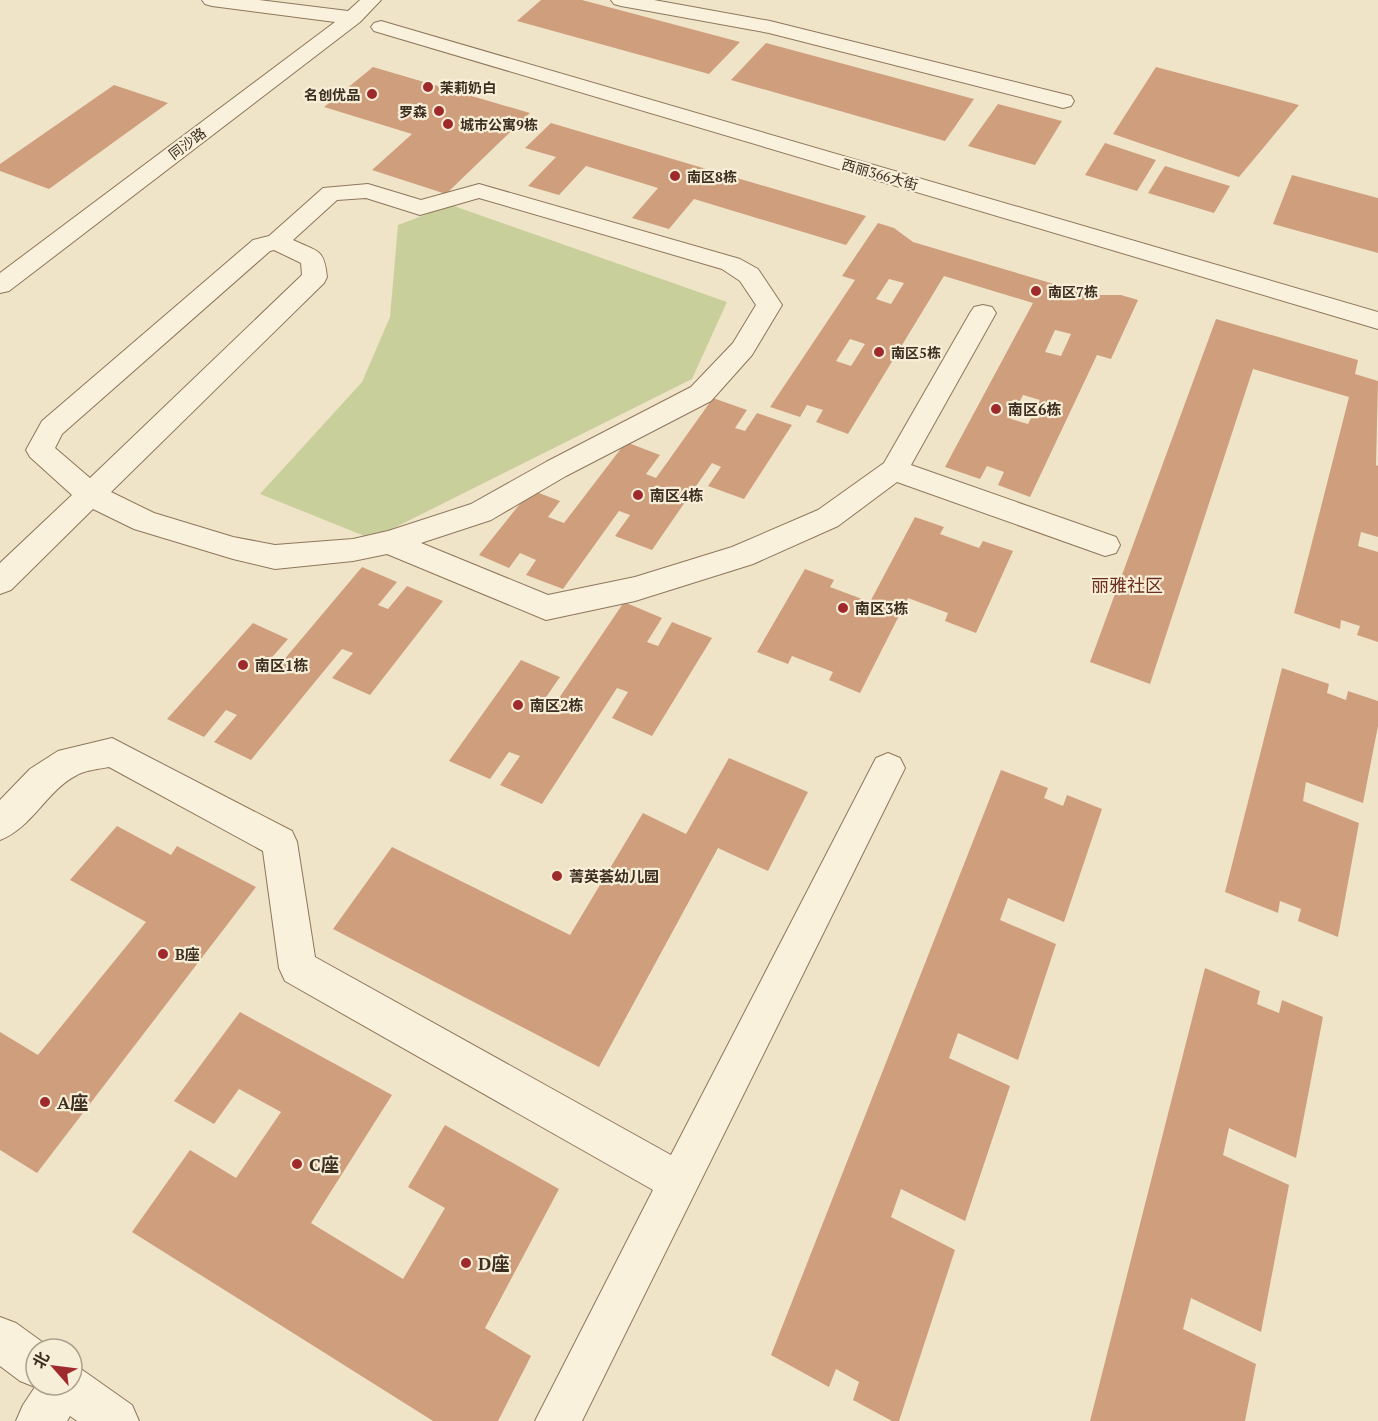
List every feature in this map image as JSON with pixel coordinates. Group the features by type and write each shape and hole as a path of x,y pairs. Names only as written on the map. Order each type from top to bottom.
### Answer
{"street":[{"path":"212,0 352,18"},
{"name":"同沙路","path":"0,285 352,18 371,0"},
{"path":"621,0 770,27 1063,101"},
{"name":"西丽366大街","path":"381,27 1378,321"},
{"path":"368,190 420,208 479,191 731,264 749,276 769,305 744,349 701,394 556,469 481,512 389,542 353,550 275,556 232,548 144,521 90,495 40,450 51,428 262,245 278,242 331,193 368,190"},
{"path":"0,582 315,277 313,259 278,242"},
{"path":"389,542 546,608 635,589 742,556 828,518 894,470 982,313"},
{"path":"894,470 1105,545"},
{"path":"0,824 42,780 70,761 112,752 279,842 298,968 678,1182"},
{"path":"558,1421 888,768"},
{"path":"0,1339 24,1356"},
{"path":"39,1421 56,1397"},
{"path":"81,1397 116,1421"}],"green space":[{"path":"451,205 727,302 692,379 372,539 260,494 362,382 390,317 398,225"}],"building":[{"path":"541,0 582,0 740,42 709,74 517,21"},
{"path":"766,43 974,99 945,141 731,80"},
{"name":"城市公寓9栋","path":"373,67 530,113 446,194 372,170 412,134 324,107"},
{"path":"1156,67 1299,105 1239,177 1113,134"},
{"path":"114,85 168,103 49,189 0,171 0,164"},
{"path":"998,104 1062,121 1035,165 968,146"},
{"name":"南区8栋","path":"551,123 866,216 846,245 694,199 669,229 632,218 658,188 586,166 559,195 528,186 556,157 525,148"},
{"path":"1105,143 1156,160 1137,191 1085,175"},
{"path":"1165,166 1230,186 1214,213 1148,193"},
{"path":"1292,175 1378,198 1378,253 1273,224"},
{"path":"878,223 894,228 913,242 1091,295 1121,295 1138,300 1111,359 1097,355 1030,497 998,485 1004,472 987,466 980,479 945,467 1033,303 944,276 848,434 816,422 823,410 807,405 800,417 770,407 855,280 842,276","holes":["889,279 904,283 891,304 876,299","1055,330 1071,334 1061,356 1045,352","850,339 865,344 851,366 836,361","1023,395 1040,400 1028,424 1011,419"]},
{"path":"1216,319 1358,360 1355,374 1378,381 1376,465 1378,466 1378,537 1361,532 1358,546 1378,552 1378,642 1357,635 1360,626 1341,620 1340,629 1294,613 1349,397 1253,369 1150,684 1090,662"},
{"name":"南区4栋","path":"713,398 747,410 735,428 745,431 757,413 792,425 744,499 708,486 721,467 712,463 652,550 615,536 630,515 619,511 563,589 526,575 536,560 520,553 509,568 479,555 531,490 560,501 548,517 564,523 626,442 660,455 646,474 656,478"},
{"name":"南区3栋","path":"915,517 944,527 940,534 979,548 983,541 1013,551 976,633 945,621 948,613 908,598 860,693 829,680 833,672 792,656 788,664 757,652 805,569 834,580 830,587 870,602"},
{"name":"南区1栋","path":"362,567 397,582 378,605 388,609 407,586 443,601 370,695 332,678 353,653 342,649 251,760 214,742 237,715 226,710 204,737 167,719 253,623 288,639 267,663 277,668"},
{"name":"南区2栋","path":"624,602 662,618 647,642 658,646 672,622 712,638 652,736 612,718 628,692 617,688 542,804 500,785 520,756 509,752 490,779 449,761 521,660 560,677 542,703 553,707"},
{"path":"1282,668 1329,684 1327,693 1346,700 1348,691 1378,701 1378,726 1363,803 1306,782 1303,801 1359,823 1338,937 1298,921 1301,909 1280,901 1278,913 1225,892"},
{"path":"729,758 808,792 768,871 718,848 599,1067 333,929 392,847 570,935 643,813 686,834"},
{"path":"1001,770 1048,788 1044,798 1063,806 1067,795 1102,809 1064,922 1008,898 1000,920 1056,944 1018,1060 958,1033 949,1058 1010,1086 965,1221 901,1189 891,1217 955,1250 899,1421 892,1421 853,1400 859,1382 836,1369 829,1387 771,1355"},
{"path":"117,826 171,855 177,846 256,887 37,1173 0,1150 0,1032 38,1055 146,922 70,880"},
{"path":"1205,968 1260,991 1257,1004 1279,1013 1282,1000 1323,1017 1296,1158 1229,1128 1223,1155 1289,1185 1261,1332 1191,1298 1183,1329 1256,1364 1245,1421 1090,1421"},
{"path":"240,1012 392,1095 311,1223 403,1279 445,1208 408,1187 445,1125 559,1189 485,1328 531,1356 498,1421 433,1421 132,1232 190,1150 236,1178 281,1112 239,1089 214,1124 174,1101"}],"place":[{"name":"茉莉奶白","path":"428,87"},
{"name":"名创优品","path":"372,94"},
{"name":"罗森","path":"439,111"},
{"name":"城市公寓9栋","path":"448,124"},
{"name":"南区8栋","path":"675,176"},
{"name":"南区7栋","path":"1036,291"},
{"name":"南区5栋","path":"879,352"},
{"name":"南区6栋","path":"996,409"},
{"name":"南区4栋","path":"638,495"},
{"name":"南区3栋","path":"843,608"},
{"name":"南区1栋","path":"243,665"},
{"name":"南区2栋","path":"518,705"},
{"name":"菁英荟幼儿园","path":"557,876"},
{"name":"B座","path":"163,954"},
{"name":"A座","path":"45,1102"},
{"name":"C座","path":"297,1164"},
{"name":"D座","path":"466,1263"}],"district":[{"name":"丽雅社区","path":"1127,585"}]}
